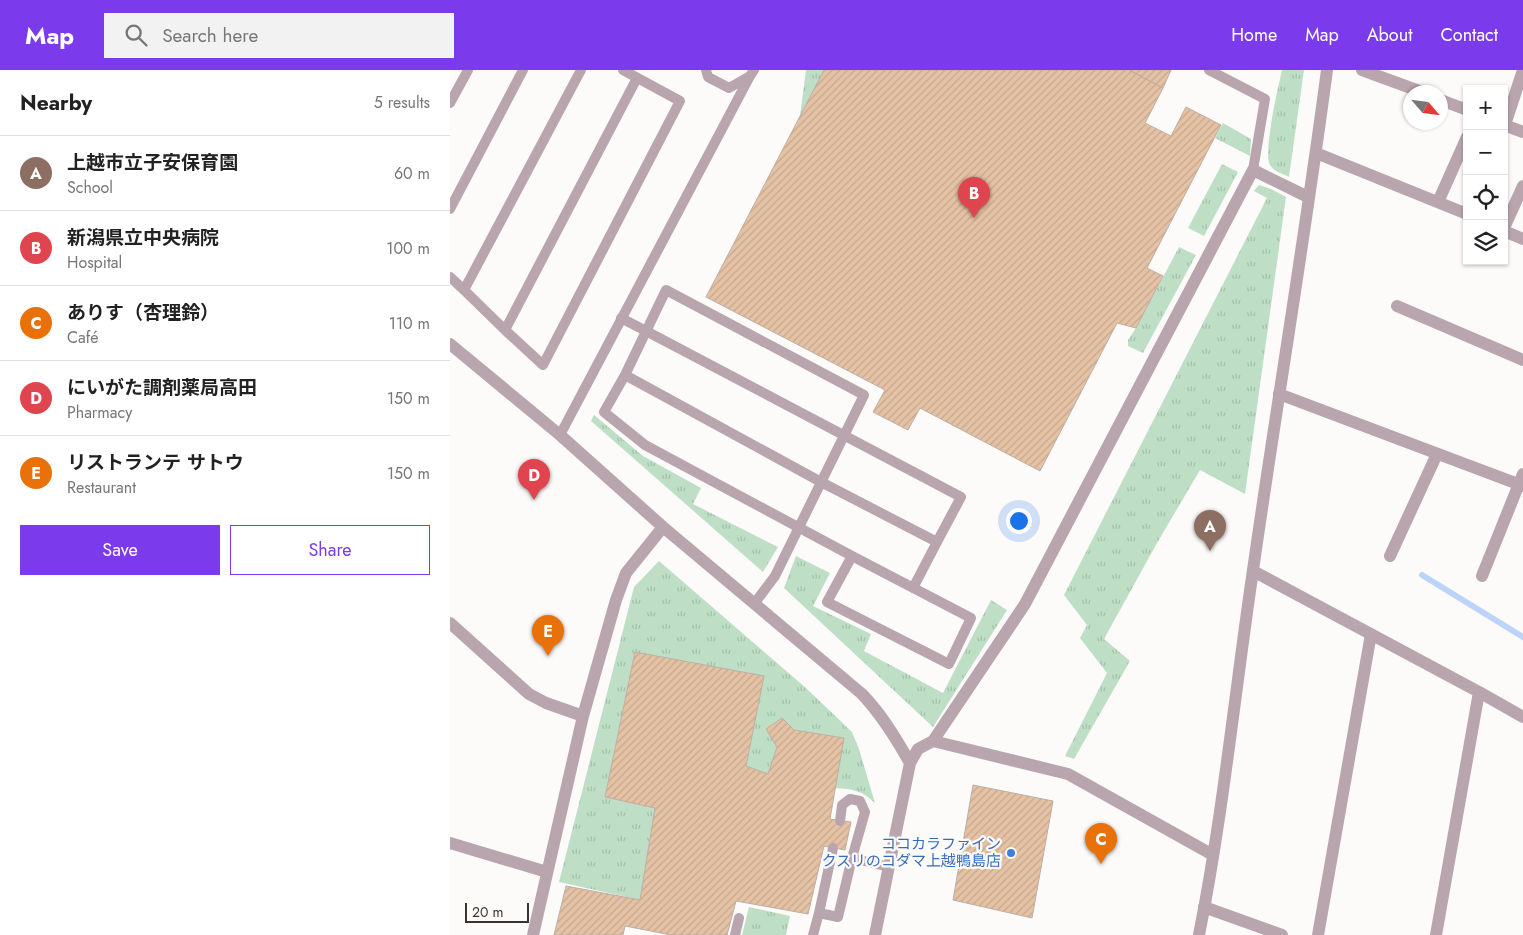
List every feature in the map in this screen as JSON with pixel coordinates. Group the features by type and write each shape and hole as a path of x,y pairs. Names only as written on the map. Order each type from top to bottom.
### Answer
{"street":[{"path":"1199,935 1213,856 1327,70"},
{"path":"1362,70 1404,85"},
{"path":"1397,82 1402,70"},
{"path":"1508,116 1523,70"},
{"path":"1448,103 1463,109"},
{"path":"1508,126 1523,132"},
{"path":"1438,202 1463,146"},
{"path":"1316,153 1463,212"},
{"path":"875,935 910,762 918,749 934,741 1025,604 1253,170 1308,197"},
{"path":"1508,221 1523,186"},
{"path":"1508,232 1523,239"},
{"path":"1396,306 1523,360"},
{"path":"450,344 560,435 663,527 862,694 882,716 910,762"},
{"path":"1279,394 1437,454 1521,481 1482,576"},
{"path":"1390,556 1437,454"},
{"path":"533,935 583,716 616,600 626,573 663,527"},
{"path":"1253,570 1523,717"},
{"path":"450,623 529,694 546,703 583,716"},
{"path":"1318,935 1371,634"},
{"path":"1436,935 1480,692"},
{"path":"934,741 1068,774 1213,856"},
{"path":"450,843 547,872"},
{"path":"1204,907 1282,935"}],"lane":[{"path":"450,103 468,70"},
{"path":"450,209 523,70"},
{"path":"464,290 581,70"},
{"path":"450,277 543,365 680,101 623,70"},
{"path":"706,70 708,77 729,88 752,73"},
{"path":"1209,70 1265,99 1253,170"},
{"path":"560,435 752,73"},
{"path":"505,330 637,78"},
{"path":"754,604 775,576 799,528 864,395 666,290 625,375 604,412 645,445 799,528 971,618 949,664 827,602 852,556"},
{"path":"621,318 961,497 913,588"},
{"path":"625,375 821,482 937,542"},
{"path":"818,913 838,917 865,812 860,801 850,799 842,805 840,820"},
{"path":"814,935 833,848"},
{"path":"852,858 889,868"},
{"path":"735,935 739,918"}],"green space":[{"path":"806,70 824,70 800,116"},
{"path":"1282,70 1304,70 1289,177 1273,169 1268,158 1272,119"},
{"path":"1223,123 1251,139 1250,156 1215,138"},
{"path":"1222,164 1238,172 1204,236 1188,228"},
{"path":"1259,185 1286,197 1245,494 1200,470 1104,639 1130,661 1074,759 1065,756 1107,673 1080,638 1087,625 1064,595 1267,198 1254,191"},
{"path":"1179,247 1196,255 1143,353 1128,346 1128,340"},
{"path":"594,415 643,456 701,488 693,504 778,547 763,572 591,421"},
{"path":"796,556 830,573 813,606 871,634 864,651 943,693 991,600 1007,610 933,727 784,588"},
{"path":"659,561 806,688 852,732 875,803 857,791 835,788 844,738 794,730 782,718 767,729 777,747 768,774 746,766 764,676 635,652 605,797 655,808 640,900 559,882 634,587"},
{"path":"749,907 790,916 786,935 742,935"}],"building":[{"path":"824,70 1129,70 1163,88 1145,123 1171,136 1186,107 1221,125 1147,268 1163,276 1136,328 1117,323 1040,471 920,408 908,430 873,412 885,390 706,297"},
{"path":"1129,70 1171,70 1163,88"},
{"path":"635,652 764,676 746,766 768,774 777,747 766,729 782,718 794,730 844,738 830,819 851,822 845,850 824,846 808,914 736,901 727,935 671,935 625,926 623,935 554,935 566,886 640,900 655,808 605,797"},
{"path":"973,785 1053,801 1032,918 953,900"}],"waterway":[{"path":"1422,575 1523,637"}],"place":[{"name":"新潟県立中央病院","path":"974,218"},
{"name":"にいがた調剤薬局高田","path":"534,500"},
{"name":"上越市立子安保育園","path":"1210,551"},
{"name":"リストランテ サトウ","path":"548,656"},
{"name":"ココカラファイン クスリのコダマ上越鴨島店","path":"1011,853"},
{"name":"ありす（杏理鈴）","path":"1101,864"}]}
